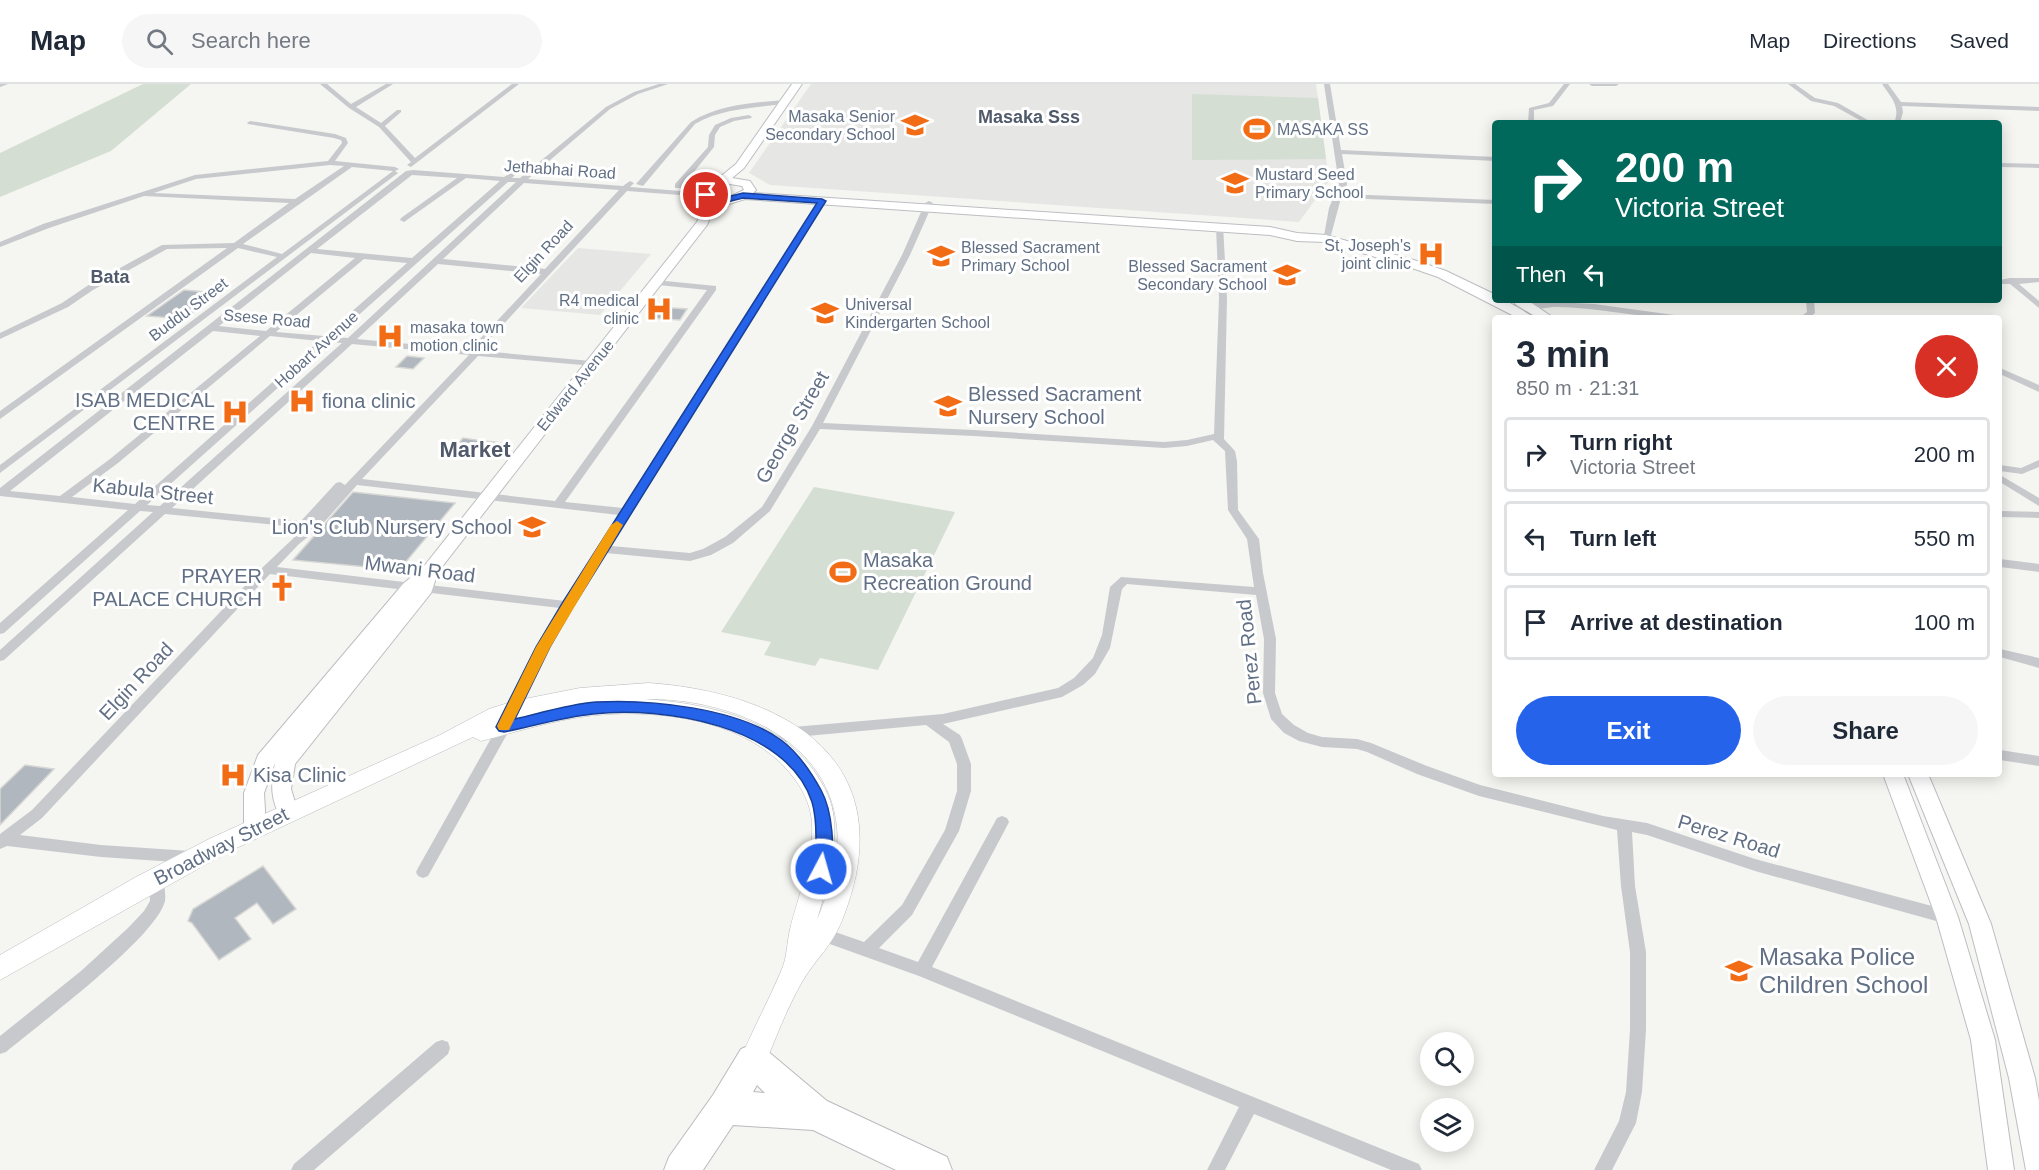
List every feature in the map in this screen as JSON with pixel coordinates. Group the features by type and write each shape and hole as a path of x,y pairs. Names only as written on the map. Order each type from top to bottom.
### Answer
{"highway":[{"path":"682,1170 725,1107 753,1060 815,1113 934,1170"},
{"path":"725,1107 815,1113"}],"main road":[{"name":"Broadway Street","path":"0,968 195,857 288,812 449,740 508,718 650,699 784,738 819,756 838,786 848,816 849,849 842,882 813,932 753,1060"}],"street":[{"path":"0,86 5,84"},
{"path":"323,84 351,107 381,126 413,168"},
{"path":"351,107 390,84"},
{"path":"0,493 311,251 516,84"},
{"name":"Hobart Avenue","path":"0,657 350,341 525,178 608,108 636,93 665,84"},
{"path":"708,194 740,166 797,84"},
{"path":"1326,236 1333,208 1343,187 1343,175 1337,152 1327,84"},
{"path":"1531,120 1530,110 1551,105 1567,84"},
{"path":"1592,84 1616,84"},
{"path":"1791,84 1813,100 1836,104 1865,120"},
{"path":"1885,84 1899,104 1901,117 1899,120"},
{"path":"640,184 693,123 703,116 741,105 785,102"},
{"path":"1899,104 2039,109"},
{"path":"381,126 399,111"},
{"path":"678,186 711,147 712,135 717,126 733,119 749,117"},
{"path":"249,123 344,139 345,143 330,163"},
{"path":"1337,152 1492,159"},
{"path":"0,245 46,226 195,177 330,163 395,171 413,168"},
{"path":"2002,165 2039,166"},
{"path":"0,416 297,201 350,166"},
{"path":"740,166 738,177 742,190"},
{"name":"Jethabhai Road","path":"413,168 464,176 509,177"},
{"name":"Jethabhai Road","path":"413,168 628,185 708,194"},
{"name":"Buddu Street","path":"0,470 395,171"},
{"path":"404,220 464,176"},
{"name":"Hobart Avenue","path":"0,630 509,177"},
{"path":"719,183 742,190 822,201 1179,219 1326,236 1441,267 1492,288"},
{"name":"Jethabhai Road","path":"628,185 678,186 708,194"},
{"name":"Elgin Road","path":"309,526 354,481 628,185"},
{"path":"708,194 760,188 928,206 1221,226 1326,236 1432,271 1492,298"},
{"path":"703,223 742,190"},
{"name":"Edward Avenue","path":"288,812 281,789 285,762 431,568 703,223 708,194"},
{"path":"136,195 297,201"},
{"path":"1338,196 1492,202"},
{"path":"423,872 508,718 543,647 625,512 822,201"},
{"name":"George Street","path":"603,549 679,558 707,552 751,524 766,508 817,426 906,255 928,206"},
{"path":"817,426 1164,445 1186,443 1209,437 1219,440 1223,298 1221,226"},
{"path":"0,336 65,305 90,288 165,248 237,245 282,256"},
{"path":"311,251 414,261"},
{"path":"63,499 114,461 362,256"},
{"path":"437,261 549,272"},
{"path":"2003,280 2039,280"},
{"path":"2003,280 2039,304"},
{"path":"558,504 713,288 658,282"},
{"path":"1506,303 1540,315"},
{"path":"1623,303 1645,315"},
{"path":"1523,308 1601,308 1641,315"},
{"name":"Ssese Road","path":"190,326 591,364"},
{"name":"Elgin Road","path":"2,840 37,814 472,353"},
{"path":"2002,372 2039,389"},
{"name":"Perez Road","path":"1219,440 1230,451 1233,510 1252,539 1270,639 1269,693 1276,716 1288,729 1322,742 1357,744 1371,748 1422,770 1479,790 1603,822 1624,824 1819,883 1947,916"},
{"path":"2002,468 2022,471 2039,463"},
{"path":"2002,479 2039,503"},
{"path":"354,481 625,512"},
{"name":"Kabula Street","path":"0,493 309,526"},
{"path":"2002,514 2039,515"},
{"path":"2002,563 2039,568"},
{"name":"Mwani Road","path":"267,570 568,605"},
{"path":"784,738 929,721 1062,692 1093,670 1103,656 1116,587 1125,580 1262,592"},
{"name":"Edward Avenue","path":"255,828 254,792 265,761 417,589"},
{"path":"2002,654 2039,663"},
{"path":"866,950 907,910 952,831 964,791 964,764 955,739 929,721"},
{"path":"2002,755 2039,761"},
{"path":"1894,777 1947,916 1983,1040 2001,1170"},
{"path":"1919,777 1980,924 2022,1078 2039,1170"},
{"path":"922,970 1002,822"},
{"path":"1603,1170 1627,1123 1634,1092 1638,1030 1638,952 1628,886 1624,824"},
{"path":"2,840 101,851 195,857"},
{"path":"0,1046 122,945 147,921 157,902 156,879"},
{"path":"813,932 922,970 1413,1170"},
{"path":"300,1170 442,1048"},
{"path":"1216,1170 1249,1105"}],"shaded area":[{"path":"143,84 191,84 111,151 0,197 0,153"},
{"path":"811,84 1316,84 1329,181 1299,222 770,185 749,173"},
{"name":"MASAKA SS","path":"1192,94 1318,98 1326,159 1192,160"},
{"path":"578,248 651,254 600,315 521,308"},
{"name":"Masaka Recreation Ground","path":"814,487 955,512 878,670 820,658 815,666 764,655 771,642 721,632"}],"building":[{"path":"184,290 219,293 185,319 147,316"},
{"path":"657,307 687,309 680,320 649,318"},
{"path":"407,356 424,358 413,369 396,367"},
{"path":"463,438 504,443 494,456 451,452"},
{"path":"353,492 455,503 399,570 293,560"},
{"path":"25,765 54,769 0,825 0,789"},
{"path":"263,866 296,909 273,924 257,903 235,918 251,939 219,960 192,923 188,921 193,909"}],"slow traffic":[{"path":"504,726 543,647 617,525"}],"place":[{"name":"Masaka Senior Secondary School","path":"915,125"},
{"name":"MASAKA SS","path":"1257,129"},
{"name":"Mustard Seed Primary School","path":"1235,183"},
{"name":"St, Joseph's joint clinic","path":"1431,254"},
{"name":"Blessed Sacrament Primary School","path":"941,256"},
{"name":"Blessed Sacrament Secondary School","path":"1287,275"},
{"name":"R4 medical clinic","path":"659,309"},
{"name":"Universal Kindergarten School","path":"825,313"},
{"name":"masaka town motion clinic","path":"390,336"},
{"name":"fiona clinic","path":"302,401"},
{"name":"Blessed Sacrament Nursery School","path":"948,406"},
{"name":"ISAB MEDICAL CENTRE","path":"235,412"},
{"name":"Lion's Club Nursery School","path":"532,527"},
{"name":"Masaka Recreation Ground","path":"843,572"},
{"name":"PRAYER PALACE CHURCH","path":"282,588"},
{"name":"Kisa Clinic","path":"233,775"},
{"name":"Masaka Police Children School","path":"1739,971"}],"district":[{"name":"Masaka Sss","path":"1029,117"},
{"name":"Bata","path":"110,277"},
{"name":"Market","path":"475,449"}],"route":[{"path":"706,195 715,200 738,199 743,196 822,201 568,605 543,647 504,727 593,708 646,707 700,715 733,724 761,736 776,744 792,760 807,779 820,802 824,838 821,869"}]}
